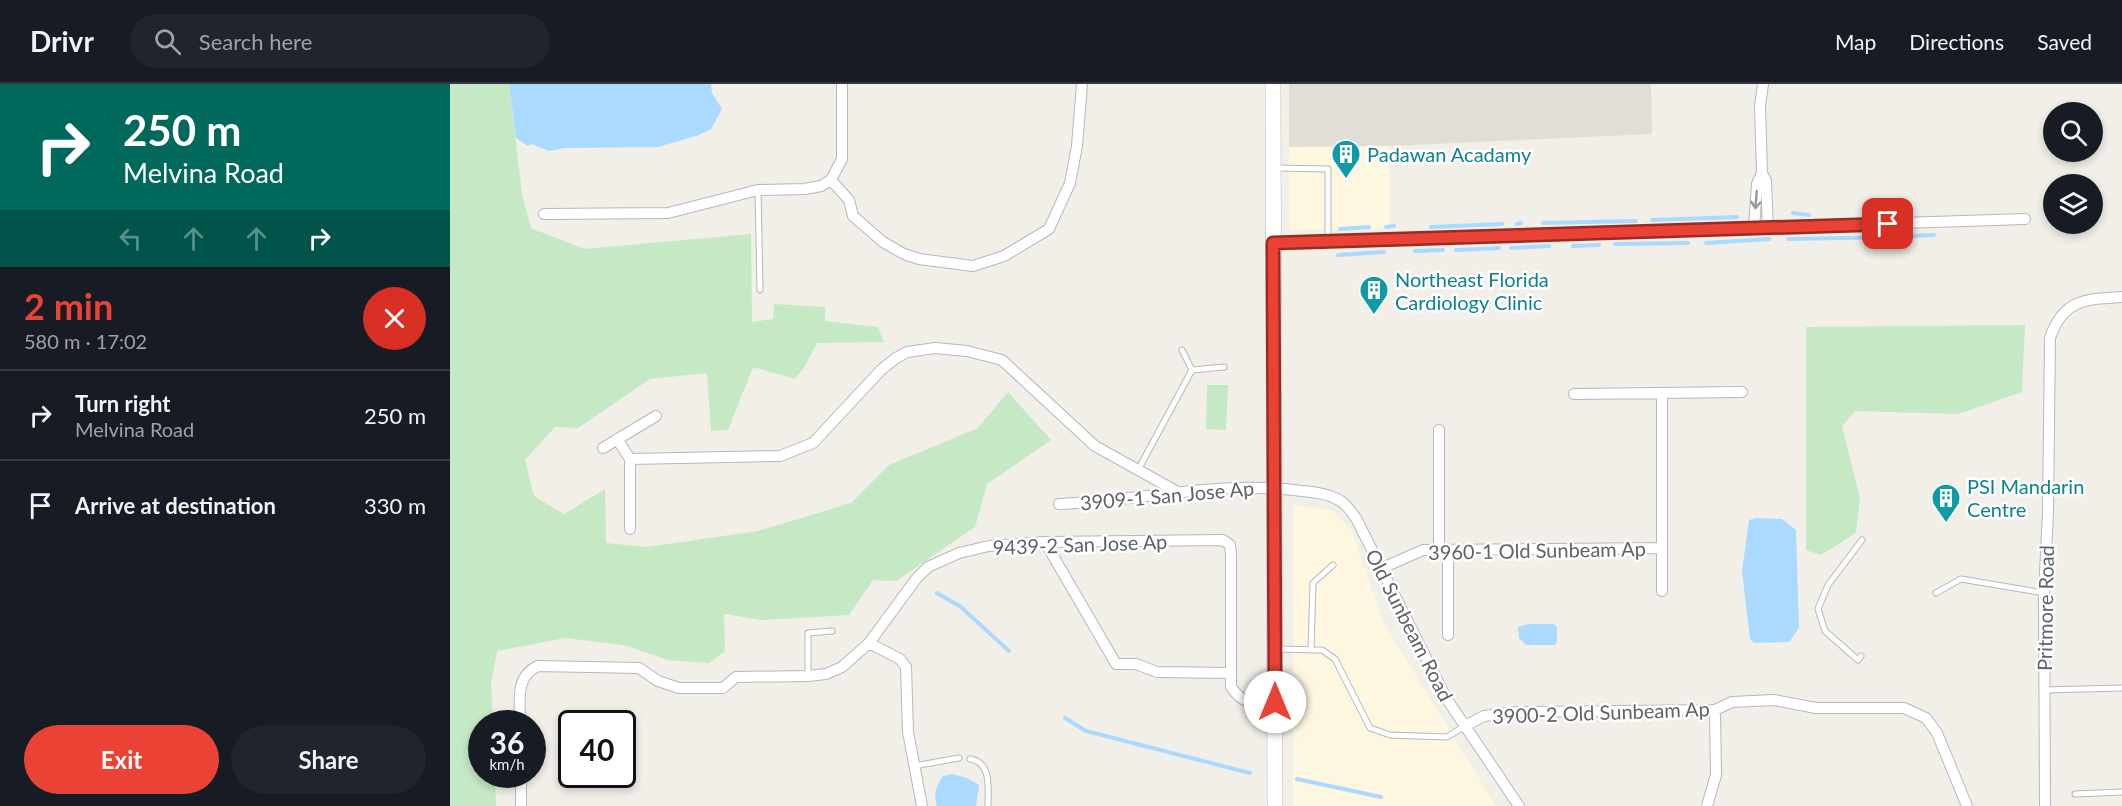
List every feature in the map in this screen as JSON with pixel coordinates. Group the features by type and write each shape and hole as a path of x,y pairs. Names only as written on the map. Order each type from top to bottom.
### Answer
{"street":[{"path":"544,214 668,213 758,190 805,189 831,180 842,159 842,84"},
{"path":"831,180 849,200 853,216 883,242 904,254 919,259 972,266 1004,256 1049,229 1070,183 1077,146 1082,84"},
{"path":"1273,84 1275,806"},
{"path":"1763,84 1760,106 1762,173 1766,181 1768,229"},
{"path":"1754,229 1757,184 1762,173"},
{"path":"1273,243 2025,219"},
{"name":"Pritmore Road","path":"2045,806 2044,593 2050,338 2055,325 2073,305 2087,299 2122,297"},
{"path":"630,459 780,456 813,443 881,370 896,358 907,352 934,348 984,354 1002,360 1017,372 1069,425 1095,446 1176,491"},
{"path":"1574,394 1742,392"},
{"path":"1662,393 1662,591"},
{"path":"603,448 656,416"},
{"path":"1439,430 1439,550 1448,560 1448,635"},
{"path":"617,439 630,459 630,529"},
{"name":"3909-1 San Jose Ap","path":"1059,504 1103,501 1176,491 1274,488"},
{"name":"Old Sunbeam Road","path":"1274,488 1318,493 1339,500 1357,520 1446,698 1519,806"},
{"name":"9439-2 San Jose Ap","path":"520,710 521,680 528,670 538,666 639,668 658,681 679,688 723,688 736,677 826,674 842,667 869,643 916,579 928,567 959,553 989,546 1045,542 1223,540 1230,545 1231,555 1231,687 1239,699 1248,702 1275,702"},
{"path":"1045,542 1116,664 1136,664 1157,672 1230,674"},
{"name":"3960-1 Old Sunbeam Ap","path":"1380,569 1424,550 1662,548"},
{"path":"869,643 900,659 906,667 908,732 922,806"},
{"name":"3900-2 Old Sunbeam Ap","path":"1465,726 1484,716 1517,712 1715,710 1732,702 1774,700 1816,708 1904,708 1926,718 1937,733 1967,806"},
{"path":"1707,806 1716,775 1715,710"},
{"path":"520,788 521,806"}],"lane":[{"path":"1273,168 1328,168 1328,241"},
{"path":"758,190 760,290"},
{"path":"1182,350 1192,370"},
{"path":"1192,370 1224,367"},
{"path":"1138,470 1192,370"},
{"path":"1861,656 1858,660 1825,631 1818,609 1828,585 1862,540"},
{"path":"1311,650 1313,583 1333,565"},
{"path":"1936,593 1961,579 2044,593"},
{"path":"808,676 808,633 832,631"},
{"path":"1275,649 1322,650 1335,658 1370,728 1390,735 1447,737 1465,726"},
{"path":"2045,690 2122,688"},
{"path":"913,766 959,758"},
{"path":"969,759 981,764 986,771 988,806"},
{"path":"2075,794 2122,792"}],"shaded area":[{"path":"1289,84 1651,84 1652,134 1389,146 1289,147"},
{"path":"1389,146 1390,228 1289,230 1289,147"},
{"path":"1293,505 1331,510 1351,529 1383,622 1496,806 1293,806"}],"green space":[{"path":"450,84 509,84 522,194 531,228 584,249 751,234 752,322 773,319 774,304 825,307 825,321 878,327 884,342 817,343 804,368 795,379 753,367 728,430 711,431 707,373 650,379 578,428 555,427 525,460 534,496 564,514 605,489 606,543 647,547 758,531 851,503 889,465 978,428 1008,392 1051,440 987,484 975,527 896,581 873,580 849,615 762,620 724,614 725,651 709,663 668,660 624,645 565,638 497,651 491,684 492,710 468,710 468,788 495,788 496,806 450,806"},
{"path":"2025,325 2022,392 1958,414 1855,411 1842,426 1860,498 1856,533 1821,555 1806,550 1806,327"},
{"path":"1207,385 1228,385 1226,430 1206,429"}],"water":[{"path":"509,84 711,84 712,93 722,109 711,129 699,135 658,147 565,148 549,151 531,144 528,146 516,138"},
{"path":"1782,519 1796,530 1799,628 1789,642 1754,643 1750,639 1742,571 1749,520"},
{"path":"1528,624 1553,624 1557,627 1555,645 1526,645 1519,638 1518,627"},
{"path":"952,774 967,778 979,785 976,806 937,806 936,790 943,776"}],"waterway":[{"path":"1793,213 1809,215"},
{"path":"1652,220 1737,217"},
{"path":"1543,223 1636,221"},
{"path":"1517,224 1521,223"},
{"path":"1431,227 1502,224"},
{"path":"1386,227 1394,226"},
{"path":"1340,229 1369,227"},
{"path":"1912,236 1934,235"},
{"path":"1788,239 1897,237"},
{"path":"1706,243 1769,239"},
{"path":"1615,244 1688,243"},
{"path":"1573,246 1599,245"},
{"path":"1511,248 1549,246"},
{"path":"1456,250 1499,248"},
{"path":"1415,251 1443,250"},
{"path":"1338,255 1384,252"},
{"path":"937,593 961,607 1009,651"},
{"path":"1065,718 1086,731 1250,773"},
{"path":"1297,779 1381,797"}],"place":[{"name":"Padawan Acadamy","path":"1346,180"},
{"name":"Northeast Florida Cardiology Clinic","path":"1374,316"},
{"name":"PSI Mandarin Centre","path":"1946,524"}],"route":[{"path":"1275,702 1273,243 1888,224"}]}
